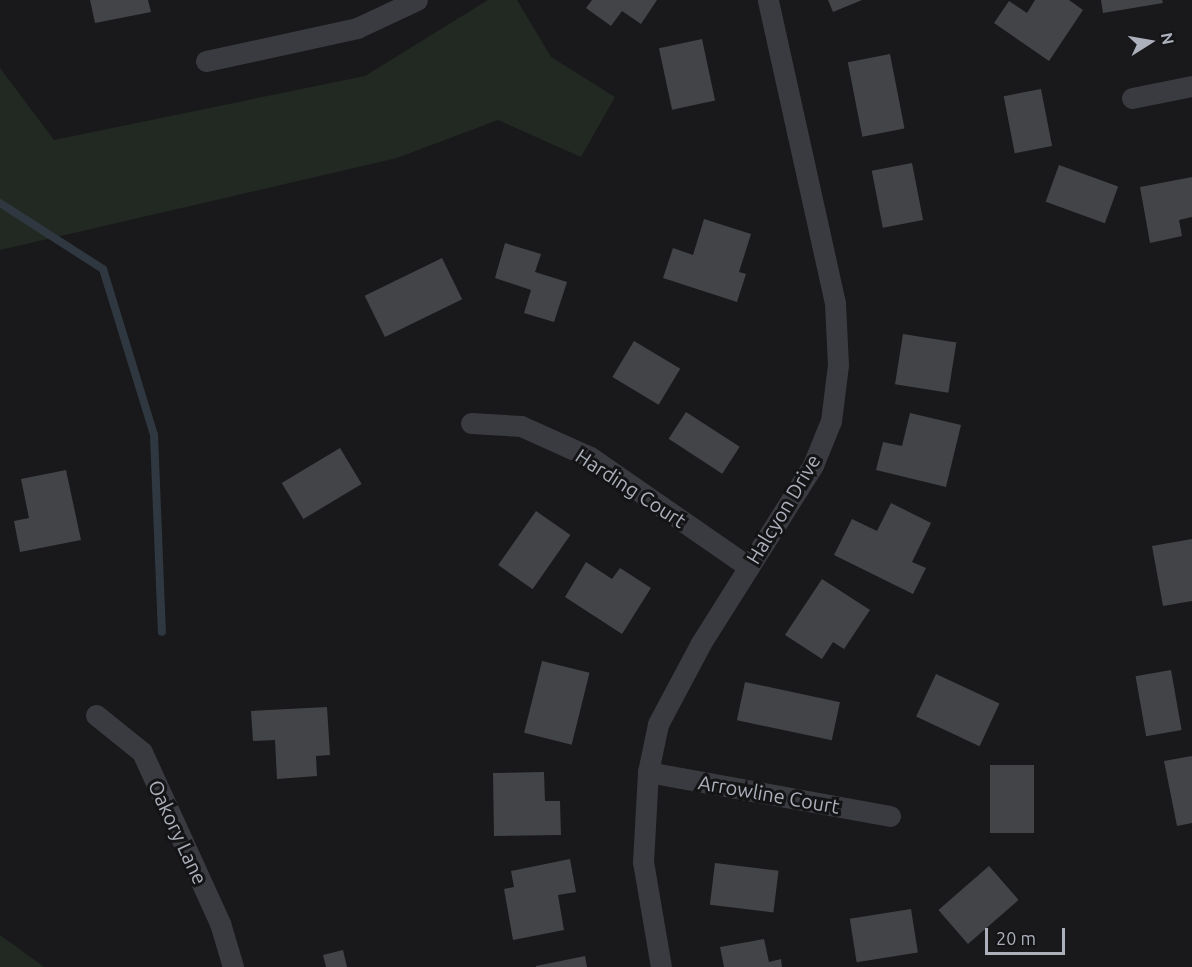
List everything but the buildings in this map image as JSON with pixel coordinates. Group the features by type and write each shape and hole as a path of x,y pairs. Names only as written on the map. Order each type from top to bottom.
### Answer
{"street":[{"path":"206,62 357,28 417,0"},
{"name":"Halcyon Drive","path":"661,967 643,862 648,771 658,724 749,567 813,465 831,421 838,365 835,303 768,0"},
{"path":"1132,98 1192,86"},
{"name":"Harding Court","path":"471,423 521,426 590,457 749,567"},
{"name":"Oakory Lane","path":"96,716 142,752 220,923 233,967"},
{"name":"Arrowline Court","path":"648,771 890,816"}],"shaded area":[{"path":"488,0 517,0 551,57 615,97 581,157 498,120 397,158 0,250 0,68 54,140 365,76"},
{"path":"0,935 44,967 0,967"}],"waterway":[{"path":"0,203 103,269 154,435 162,632"}]}
